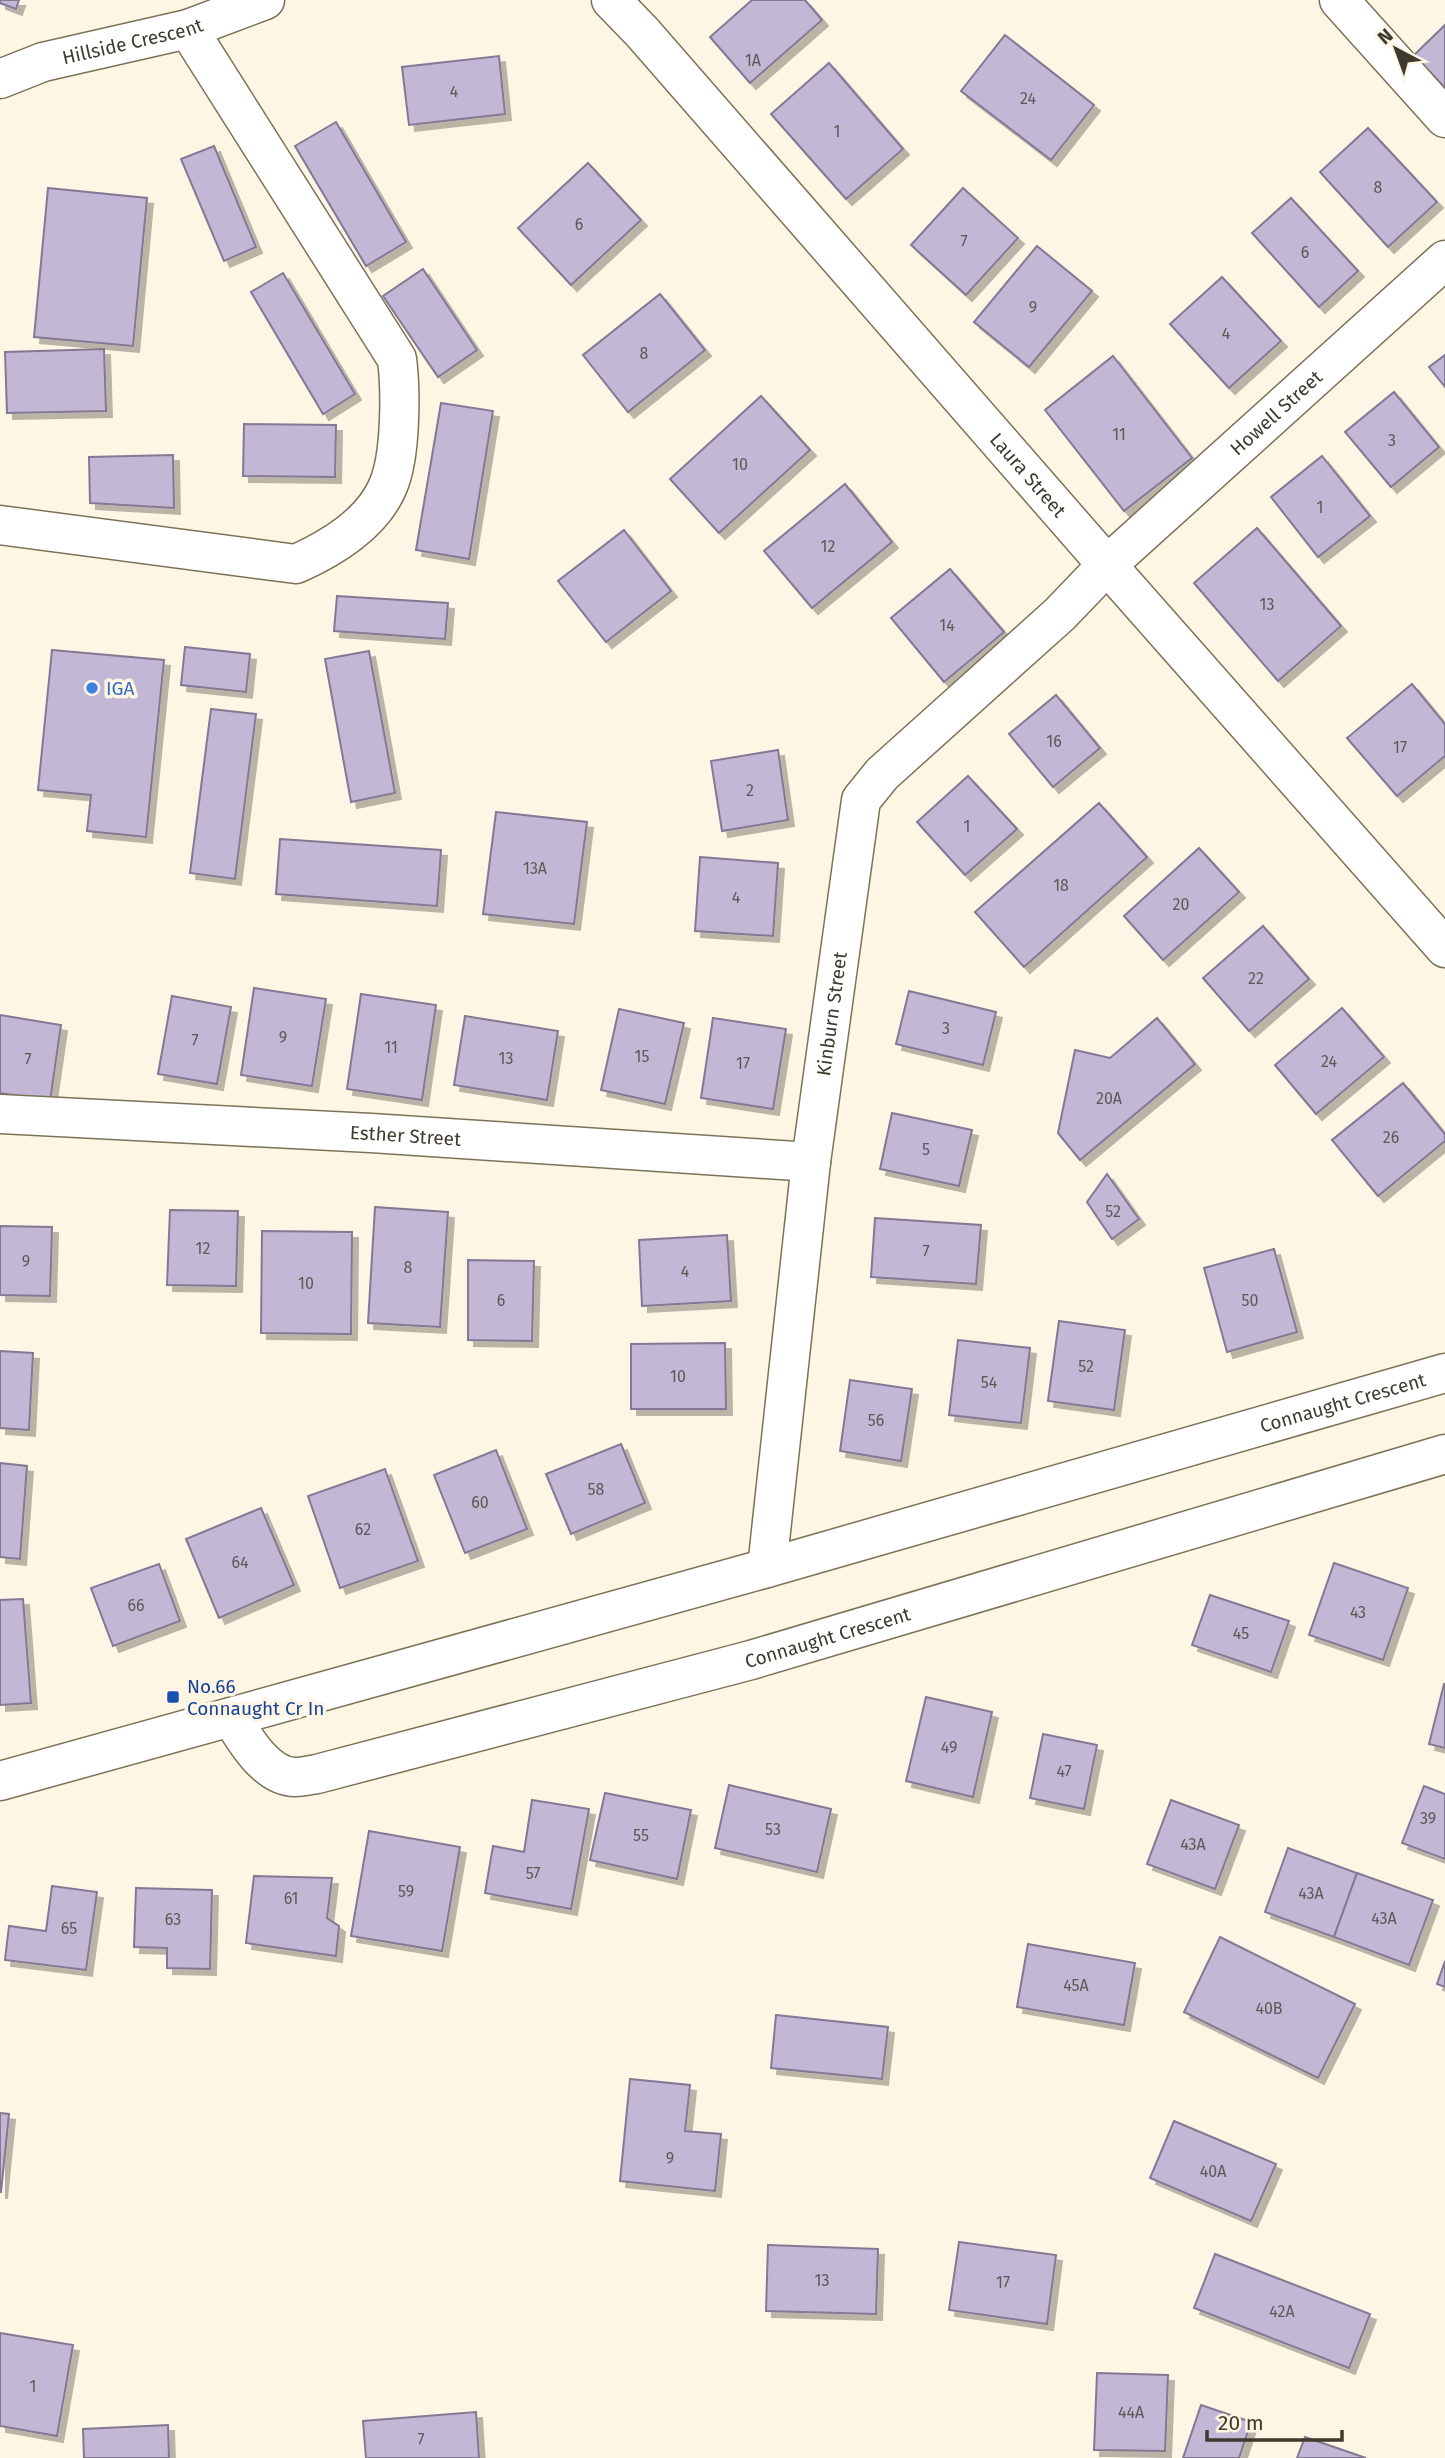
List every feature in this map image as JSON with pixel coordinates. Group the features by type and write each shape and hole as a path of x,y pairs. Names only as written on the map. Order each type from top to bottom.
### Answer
{"street":[{"name":"Hillside Crescent","path":"0,79 43,62 188,29 265,0"},
{"name":"Laura Street","path":"611,0 651,42 1445,948"},
{"path":"1339,0 1445,118"},
{"path":"0,525 296,564 325,551 348,534 373,511 389,486 401,392 397,359 188,29"},
{"name":"Howell Street","path":"1107,565 1445,260"},
{"name":"Kinburn Street","path":"767,1568 811,1162 861,800 882,774 1060,614 1107,565"},
{"name":"Esther Street","path":"0,1114 371,1132 811,1162"},
{"name":"Connaught Crescent","path":"0,1781 767,1568 1445,1373"},
{"name":"Connaught Crescent","path":"231,1717 252,1749 269,1767 292,1777 317,1774 751,1660 1445,1454"}],"building":[{"path":"0,0 19,0 16,9 0,3"},
{"path":"752,0 805,0 822,20 750,83 710,37"},
{"path":"1445,25 1445,88 1414,55"},
{"path":"1005,35 1094,105 1051,160 961,91"},
{"path":"499,56 505,114 409,125 402,67"},
{"path":"829,63 903,149 846,199 771,114"},
{"path":"336,122 406,242 366,266 295,146"},
{"path":"1368,128 1437,202 1388,247 1320,172"},
{"path":"214,146 256,247 224,261 181,159"},
{"path":"588,163 641,220 571,285 518,228"},
{"path":"48,188 147,198 133,346 34,337"},
{"path":"963,188 1018,238 966,295 911,245"},
{"path":"1291,198 1358,271 1319,307 1252,233"},
{"path":"1037,246 1092,291 1029,367 974,322"},
{"path":"423,269 477,350 438,377 383,296"},
{"path":"283,273 355,394 323,414 251,292"},
{"path":"1222,277 1281,341 1229,388 1170,324"},
{"path":"660,294 705,350 628,412 583,355"},
{"path":"104,349 106,411 7,413 5,352"},
{"path":"1445,355 1445,387 1429,367"},
{"path":"1113,356 1192,458 1124,511 1045,410"},
{"path":"1394,392 1439,447 1391,487 1345,432"},
{"path":"761,396 810,450 719,533 670,479"},
{"path":"441,403 493,411 469,559 416,550"},
{"path":"244,424 336,425 335,477 243,476"},
{"path":"173,455 174,508 90,503 89,457"},
{"path":"1322,456 1370,516 1318,557 1271,497"},
{"path":"845,484 892,542 812,608 764,551"},
{"path":"1257,528 1341,626 1278,681 1194,583"},
{"path":"624,530 671,591 606,642 558,581"},
{"path":"950,569 1004,632 944,682 891,618"},
{"path":"337,596 448,603 445,639 334,631"},
{"path":"185,647 250,654 246,692 181,685"},
{"path":"52,650 164,660 146,837 87,831 91,795 38,790"},
{"path":"369,651 395,793 351,802 325,659"},
{"path":"1412,684 1445,724 1445,756 1397,796 1347,738"},
{"path":"1056,695 1100,748 1053,787 1009,734"},
{"path":"211,709 256,714 235,879 190,873"},
{"path":"778,750 788,820 722,831 711,761"},
{"path":"968,776 1017,829 965,875 917,822"},
{"path":"1099,803 1147,857 1024,967 975,912"},
{"path":"496,812 587,822 574,924 483,914"},
{"path":"280,839 441,850 437,906 276,894"},
{"path":"1199,848 1239,892 1163,960 1124,916"},
{"path":"700,857 778,863 773,936 695,931"},
{"path":"1263,926 1309,979 1249,1031 1203,978"},
{"path":"254,988 326,999 312,1086 241,1075"},
{"path":"909,991 996,1012 983,1065 896,1044"},
{"path":"361,994 436,1005 422,1100 347,1089"},
{"path":"172,996 231,1007 217,1084 158,1074"},
{"path":"1342,1008 1384,1057 1316,1114 1275,1065"},
{"path":"619,1009 684,1023 665,1104 601,1090"},
{"path":"0,1015 61,1025 50,1101 0,1093"},
{"path":"465,1016 558,1031 547,1100 454,1085"},
{"path":"713,1018 786,1029 773,1109 701,1098"},
{"path":"1157,1018 1195,1064 1080,1160 1058,1133 1075,1050 1110,1058"},
{"path":"1403,1083 1445,1134 1445,1141 1378,1196 1332,1140"},
{"path":"892,1113 972,1130 959,1186 880,1169"},
{"path":"1107,1174 1139,1219 1112,1239 1087,1202"},
{"path":"375,1207 448,1212 440,1327 368,1323"},
{"path":"170,1210 238,1211 236,1286 167,1285"},
{"path":"875,1218 981,1225 976,1284 871,1277"},
{"path":"0,1226 52,1227 50,1296 0,1295"},
{"path":"262,1231 352,1232 351,1334 261,1333"},
{"path":"727,1235 731,1301 642,1306 639,1240"},
{"path":"1274,1249 1297,1332 1227,1352 1204,1268"},
{"path":"468,1260 534,1261 532,1341 468,1340"},
{"path":"1059,1321 1125,1330 1114,1410 1048,1401"},
{"path":"958,1340 1030,1348 1021,1423 949,1415"},
{"path":"725,1343 726,1409 631,1409 631,1344"},
{"path":"0,1351 33,1353 29,1430 0,1428"},
{"path":"850,1380 912,1389 901,1461 840,1451"},
{"path":"621,1444 645,1503 571,1534 546,1474"},
{"path":"496,1450 527,1529 465,1553 434,1475"},
{"path":"0,1463 27,1466 20,1559 0,1557"},
{"path":"385,1469 418,1561 340,1588 308,1496"},
{"path":"261,1508 294,1585 219,1618 186,1539"},
{"path":"1334,1563 1408,1588 1383,1660 1309,1635"},
{"path":"159,1564 180,1621 113,1646 91,1588"},
{"path":"1210,1595 1289,1621 1271,1672 1192,1645"},
{"path":"23,1599 31,1703 0,1705 0,1600"},
{"path":"1445,1684 1445,1748 1429,1744"},
{"path":"926,1697 992,1712 973,1797 906,1781"},
{"path":"1043,1734 1097,1745 1084,1809 1030,1798"},
{"path":"729,1785 831,1809 817,1872 715,1848"},
{"path":"1424,1786 1445,1794 1445,1859 1402,1843"},
{"path":"605,1793 691,1810 677,1879 590,1860"},
{"path":"532,1800 589,1809 571,1909 485,1893 493,1846 524,1852"},
{"path":"1171,1800 1239,1825 1215,1889 1147,1864"},
{"path":"369,1831 460,1847 442,1951 351,1936"},
{"path":"1288,1848 1357,1873 1334,1937 1265,1912"},
{"path":"1357,1873 1433,1900 1409,1965 1334,1937"},
{"path":"254,1876 332,1878 327,1918 339,1926 336,1956 246,1943"},
{"path":"52,1886 97,1892 86,1970 5,1960 9,1926 46,1931"},
{"path":"136,1888 212,1890 210,1969 167,1968 167,1948 134,1947"},
{"path":"1220,1937 1355,2004 1318,2078 1184,2012"},
{"path":"1028,1944 1135,1963 1124,2025 1017,2007"},
{"path":"1445,1961 1445,1987 1437,1984"},
{"path":"776,2015 888,2027 882,2079 771,2068"},
{"path":"630,2079 690,2085 685,2131 721,2134 715,2191 620,2181"},
{"path":"0,2113 9,2114 1,2192 0,2192"},
{"path":"1174,2121 1276,2164 1251,2221 1150,2178"},
{"path":"959,2242 1056,2255 1047,2324 949,2310"},
{"path":"768,2245 878,2249 876,2314 766,2311"},
{"path":"1215,2254 1370,2314 1349,2368 1194,2308"},
{"path":"0,2333 73,2345 57,2436 0,2426"},
{"path":"1097,2373 1168,2375 1165,2451 1094,2450"},
{"path":"1201,2405 1251,2422 1239,2458 1183,2458"},
{"path":"476,2412 479,2458 366,2458 363,2421"},
{"path":"168,2425 169,2458 84,2458 83,2429"},
{"path":"1305,2437 1366,2458 1297,2458"}],"place":[{"name":"IGA","path":"92,688"},
{"name":"No.66 Connaught Cr In","path":"173,1697"}]}
